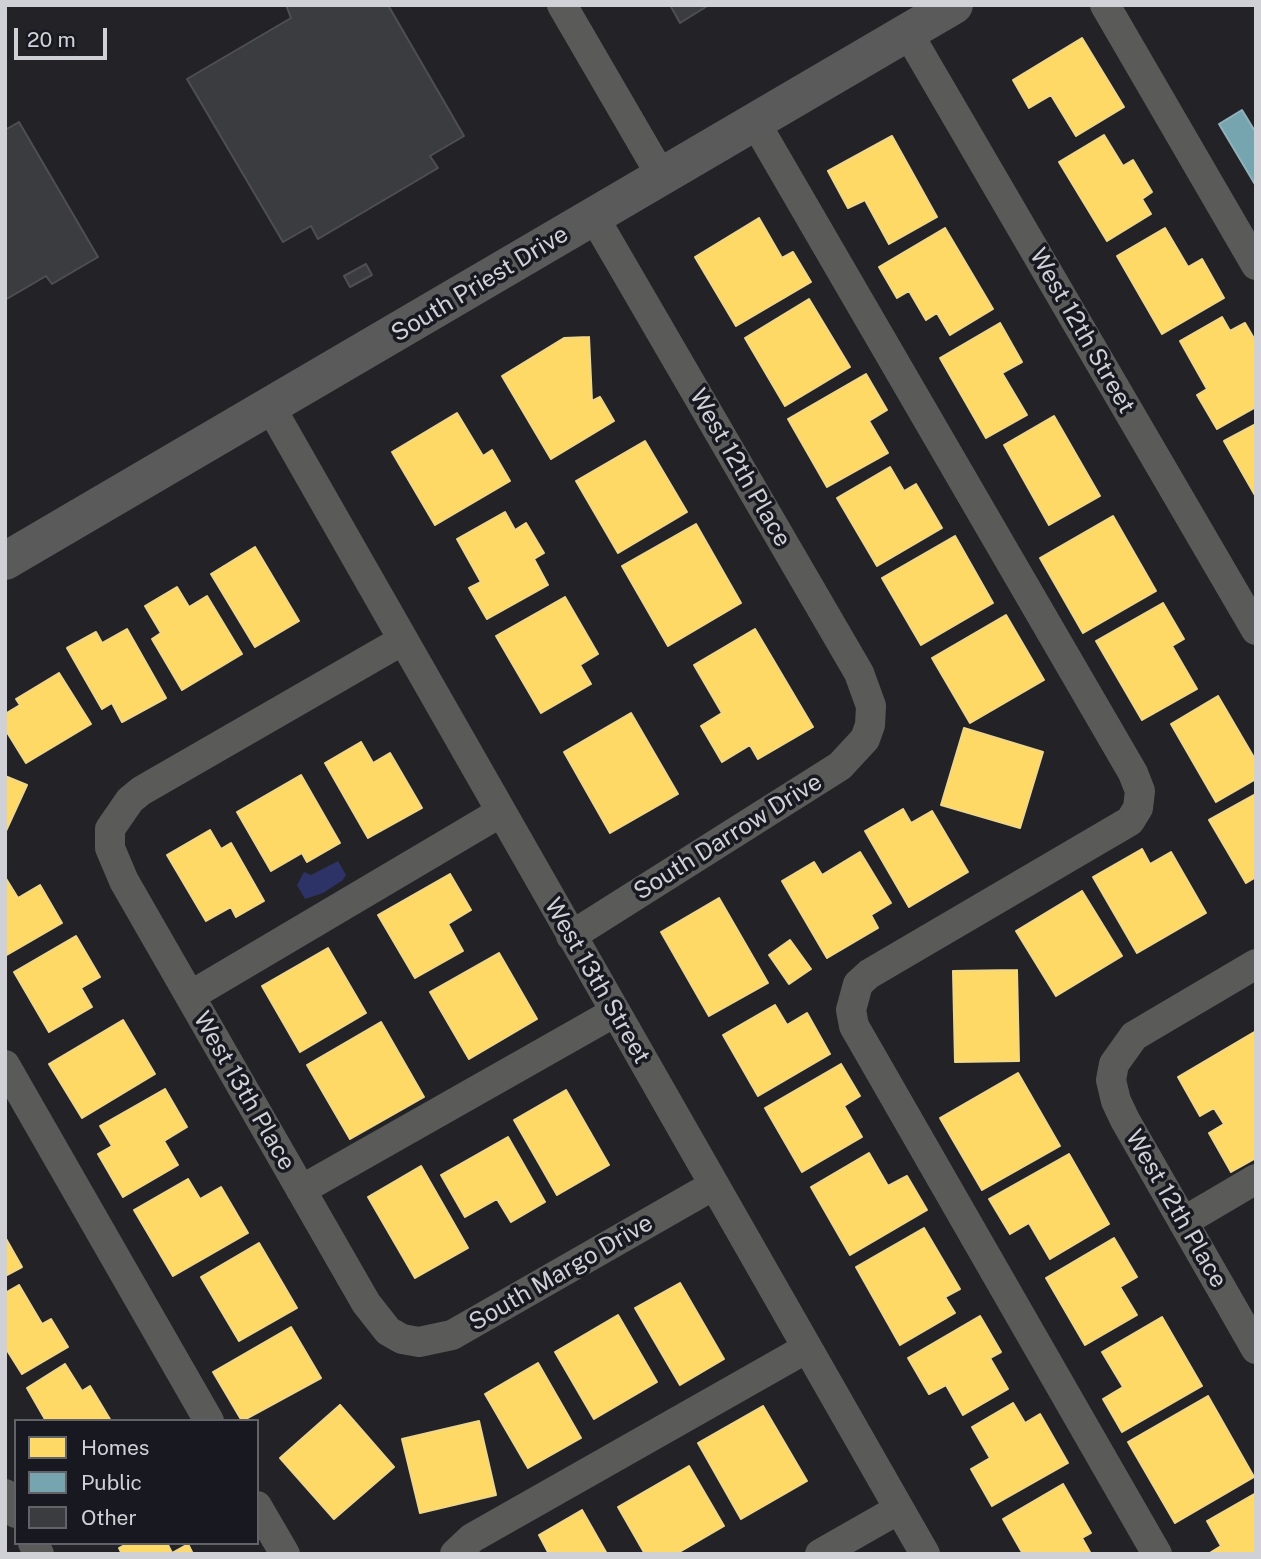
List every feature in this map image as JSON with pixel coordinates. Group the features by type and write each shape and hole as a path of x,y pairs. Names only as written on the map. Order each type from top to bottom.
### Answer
{"main road":[{"name":"South Priest Drive","path":"5,561 271,408 954,5"}],"street":[{"path":"562,5 662,177"},
{"path":"1105,5 1256,265"},
{"name":"West 12th Street","path":"908,33 1256,630"},
{"path":"755,122 1133,774 1140,791 1138,807 1130,821 869,974 858,984 851,1010 854,1026 1157,1554"},
{"name":"West 12th Place","path":"594,217 859,673 871,706 870,725"},
{"name":"West 13th Street","path":"271,408 925,1554"},
{"name":"West 13th Place","path":"402,1339 388,1331 376,1318 124,881 110,848 110,829 117,815 142,790 403,640"},
{"name":"South Darrow Drive","path":"571,936 839,766 855,754 870,725"},
{"path":"190,996 501,812"},
{"name":"West 12th Place","path":"1256,964 1134,1037 1114,1064 1111,1080 1116,1101 1256,1349"},
{"path":"301,1190 615,1012"},
{"path":"5,1065 208,1419"},
{"path":"1183,1222 1256,1179"},
{"name":"South Margo Drive","path":"402,1339 419,1342 452,1335 714,1185"},
{"path":"455,1554 472,1538 807,1348"},
{"path":"5,1494 14,1510"},
{"path":"820,1554 899,1508"},
{"path":"259,1509 285,1554"}],"water":[{"path":"338,861 346,875 343,880 323,893 305,899 297,885 304,872 311,875"}],"building: Homes":[{"path":"1082,38 1124,107 1076,136 1051,95 1029,108 1013,80"},
{"path":"1104,135 1123,166 1133,160 1152,192 1142,199 1151,214 1107,241 1059,162"},
{"path":"892,136 937,217 889,244 865,200 848,208 828,171"},
{"path":"759,218 782,258 793,252 811,282 736,326 695,257"},
{"path":"945,228 993,309 950,335 937,313 926,320 909,291 897,298 879,267"},
{"path":"1165,228 1188,267 1202,259 1224,298 1162,334 1117,256"},
{"path":"809,299 850,367 785,406 745,338"},
{"path":"1222,317 1230,331 1245,323 1256,342 1256,407 1217,429 1197,395 1207,389 1180,341"},
{"path":"1000,323 1022,362 1002,373 1027,415 986,438 940,358"},
{"path":"589,337 592,401 600,397 614,421 551,459 502,376 564,338"},
{"path":"866,374 887,410 869,421 888,453 827,487 788,419"},
{"path":"457,413 483,456 492,450 510,481 435,525 392,452"},
{"path":"1054,416 1100,496 1049,525 1004,445"},
{"path":"1256,424 1256,497 1224,441"},
{"path":"645,441 687,512 618,553 576,481"},
{"path":"890,467 904,491 916,484 942,528 877,566 837,498"},
{"path":"505,512 515,530 526,523 544,553 534,559 548,585 487,619 469,588 481,582 457,539"},
{"path":"1113,516 1156,591 1083,633 1040,558"},
{"path":"696,524 741,603 668,646 622,566"},
{"path":"955,536 993,603 921,645 882,578"},
{"path":"255,547 299,621 255,647 211,574"},
{"path":"177,587 189,607 207,596 242,654 182,690 152,639 161,633 145,606"},
{"path":"565,597 598,654 580,665 591,684 541,713 496,636"},
{"path":"1163,603 1184,639 1172,646 1197,689 1142,720 1096,641"},
{"path":"1006,615 1044,680 970,723 932,658"},
{"path":"127,629 166,698 122,722 112,703 102,709 67,648 96,632 102,643"},
{"path":"755,629 813,727 758,759 750,745 722,762 701,726 722,713 694,665"},
{"path":"59,673 91,724 26,763 5,729 5,714 20,705 16,699"},
{"path":"1218,696 1256,761 1256,779 1216,802 1171,724"},
{"path":"631,713 678,794 610,833 564,752"},
{"path":"964,728 1043,752 1020,828 941,805"},
{"path":"361,742 373,763 390,753 422,808 368,838 325,763"},
{"path":"301,775 340,843 307,862 302,853 271,871 237,812"},
{"path":"5,776 27,785 5,833"},
{"path":"1256,794 1256,877 1246,883 1209,820"},
{"path":"903,809 911,823 932,811 968,872 909,907 865,831"},
{"path":"210,830 221,849 231,843 264,901 236,917 231,907 206,921 167,855"},
{"path":"1142,849 1150,864 1171,852 1206,913 1137,953 1093,877"},
{"path":"860,852 891,903 871,915 878,928 827,958 782,881 814,862 822,875"},
{"path":"450,874 471,910 448,924 463,951 415,978 378,915"},
{"path":"5,877 18,898 40,885 62,923 5,956"},
{"path":"1082,891 1122,956 1056,996 1016,931"},
{"path":"719,898 768,983 709,1016 661,932"},
{"path":"76,936 100,977 81,988 92,1007 49,1032 14,972"},
{"path":"790,940 811,969 789,984 769,955"},
{"path":"328,948 366,1013 300,1052 262,986"},
{"path":"499,953 537,1019 469,1059 430,992"},
{"path":"1017,970 1019,1061 955,1062 953,971"},
{"path":"775,1005 787,1025 807,1013 830,1054 758,1096 723,1035"},
{"path":"123,1020 155,1074 82,1118 49,1064"},
{"path":"381,1022 424,1097 350,1139 307,1065"},
{"path":"1256,1031 1256,1158 1231,1172 1209,1133 1224,1124 1214,1108 1200,1116 1178,1077"},
{"path":"841,1064 860,1096 844,1106 862,1137 802,1172 765,1108"},
{"path":"1018,1073 1060,1146 982,1190 940,1118"},
{"path":"165,1089 187,1127 164,1141 178,1165 123,1197 98,1154 112,1146 100,1126"},
{"path":"566,1090 609,1165 557,1195 514,1120"},
{"path":"508,1137 545,1202 511,1222 497,1199 465,1217 441,1175"},
{"path":"869,1153 888,1186 907,1176 927,1210 850,1255 811,1187"},
{"path":"1069,1154 1109,1224 1050,1259 1029,1223 1010,1234 989,1199"},
{"path":"421,1166 468,1248 415,1278 368,1197"},
{"path":"188,1179 200,1199 221,1187 248,1233 173,1276 134,1210"},
{"path":"924,1228 960,1289 945,1297 955,1313 900,1345 856,1267"},
{"path":"5,1237 22,1267 5,1276"},
{"path":"1114,1238 1137,1277 1120,1287 1137,1315 1085,1345 1046,1278"},
{"path":"259,1243 297,1308 239,1341 201,1277"},
{"path":"680,1283 724,1359 680,1385 635,1308"},
{"path":"19,1285 42,1324 51,1319 68,1347 22,1374 5,1347 5,1293"},
{"path":"618,1315 657,1382 594,1419 555,1352"},
{"path":"980,1316 1001,1352 990,1358 1008,1389 963,1415 946,1385 929,1394 908,1358"},
{"path":"1162,1317 1202,1386 1122,1432 1103,1399 1123,1387 1102,1352"},
{"path":"291,1327 321,1378 246,1419 241,1419 213,1372"},
{"path":"538,1363 581,1438 528,1468 485,1394"},
{"path":"65,1364 82,1391 90,1386 110,1419 45,1419 27,1388"},
{"path":"1208,1396 1254,1477 1175,1523 1128,1442"},
{"path":"1013,1403 1025,1423 1040,1414 1068,1463 992,1506 971,1469 990,1458 972,1427"},
{"path":"340,1405 394,1467 334,1519 280,1458"},
{"path":"763,1406 807,1481 741,1519 698,1443"},
{"path":"479,1421 496,1495 420,1513 402,1439"},
{"path":"689,1466 724,1526 676,1554 645,1554 618,1507"},
{"path":"1063,1484 1091,1533 1082,1538 1091,1554 1023,1554 1003,1519"},
{"path":"1256,1493 1256,1554 1208,1554 1221,1546 1207,1521"},
{"path":"582,1510 607,1554 549,1554 539,1535"},
{"path":"124,1545 168,1545 172,1553 188,1545 193,1554 122,1554 119,1548"}],"building: Public":[{"path":"1242,110 1256,133 1256,186 1219,124"}],"building: Other":[{"path":"286,5 388,5 464,136 430,156 438,168 318,239 311,226 283,242 187,79 291,18"},
{"path":"670,5 709,5 680,23"},
{"path":"19,122 98,257 52,284 46,276 5,300 5,130"},
{"path":"366,264 372,275 350,287 344,276"}]}
